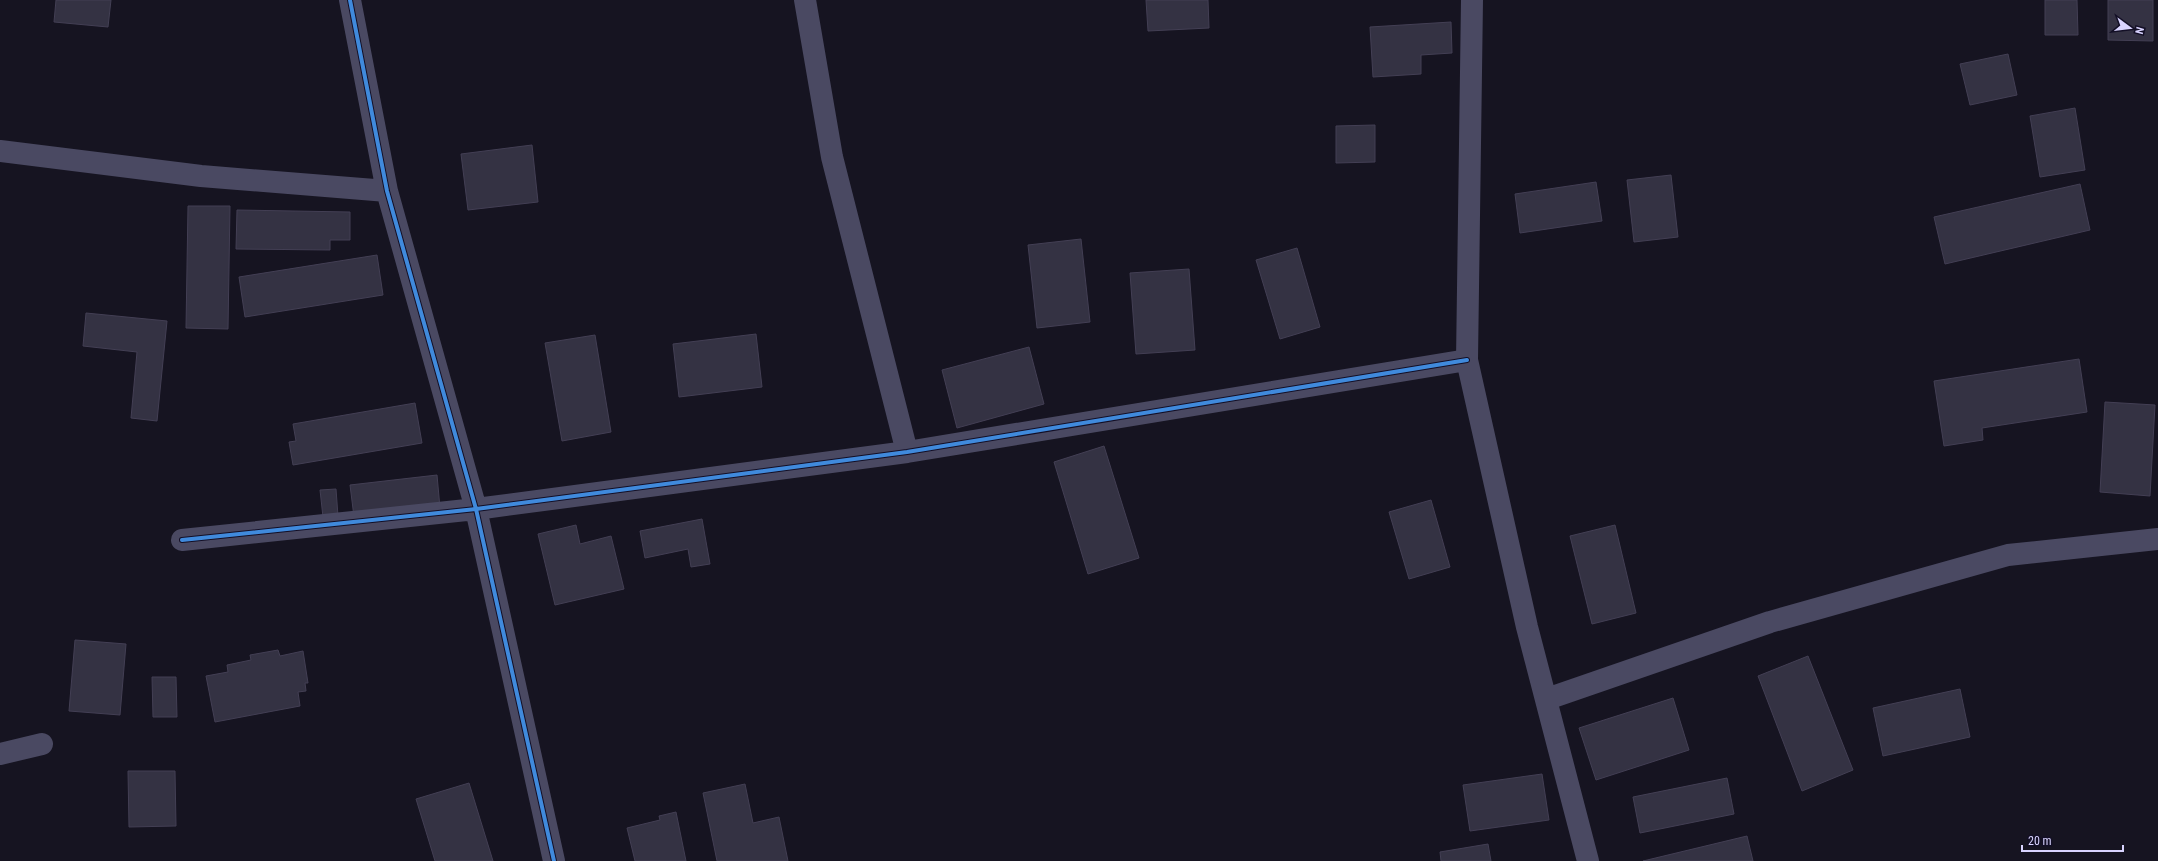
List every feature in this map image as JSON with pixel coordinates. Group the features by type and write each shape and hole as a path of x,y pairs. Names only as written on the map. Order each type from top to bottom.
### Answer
{"street":[{"path":"350,0 387,191 476,509 554,861"},
{"path":"805,0 832,157 907,452"},
{"path":"1472,0 1467,360 1527,627 1588,861"},
{"path":"0,151 201,176 387,191"},
{"path":"182,540 476,509 907,452 1467,360"},
{"path":"1547,699 1770,622 2008,555 2158,539"},
{"path":"0,754 42,744"}],"building":[{"path":"56,0 111,0 108,27 54,22"},
{"path":"1146,0 1208,0 1209,28 1148,31"},
{"path":"2045,0 2077,0 2078,35 2045,35"},
{"path":"2108,0 2153,0 2153,41 2108,40"},
{"path":"1451,22 1452,53 1421,55 1421,74 1373,77 1370,27"},
{"path":"2008,54 2017,95 1970,105 1960,64"},
{"path":"2075,108 2085,170 2040,177 2030,116"},
{"path":"1375,125 1375,162 1336,163 1336,126"},
{"path":"532,145 538,202 468,210 461,154"},
{"path":"1671,175 1678,237 1634,242 1627,180"},
{"path":"1596,182 1602,221 1520,233 1515,194"},
{"path":"2080,184 2090,230 1945,264 1934,217"},
{"path":"188,206 230,206 228,329 186,328"},
{"path":"237,210 350,212 350,240 330,240 330,250 236,249"},
{"path":"1081,239 1090,322 1037,328 1028,245"},
{"path":"1297,248 1320,327 1280,339 1256,260"},
{"path":"377,255 383,295 245,317 239,277"},
{"path":"1189,269 1195,350 1136,354 1130,273"},
{"path":"86,313 167,321 157,421 131,418 137,352 83,346"},
{"path":"756,334 762,387 679,397 673,344"},
{"path":"595,335 611,432 562,441 545,343"},
{"path":"1029,347 1044,404 957,428 942,370"},
{"path":"2079,359 2087,412 1982,428 1983,440 1944,446 1934,381"},
{"path":"2105,402 2155,405 2150,496 2100,492"},
{"path":"415,403 422,443 293,465 289,442 296,441 293,424"},
{"path":"1104,446 1139,558 1088,574 1054,462"},
{"path":"437,475 440,508 354,517 350,485"},
{"path":"336,489 338,516 323,517 320,490"},
{"path":"1431,500 1450,567 1409,579 1389,512"},
{"path":"702,519 710,564 691,567 688,549 645,558 640,531"},
{"path":"576,525 580,544 611,536 624,589 555,605 538,534"},
{"path":"1615,525 1636,613 1592,624 1570,536"},
{"path":"75,640 126,644 120,715 69,711"},
{"path":"278,650 280,656 303,651 308,683 305,683 306,691 298,692 300,706 215,722 206,676 228,672 227,665 251,660 250,655"},
{"path":"1808,656 1853,770 1802,791 1758,676"},
{"path":"152,677 176,677 177,717 153,717"},
{"path":"1960,689 1970,737 1883,756 1873,708"},
{"path":"1673,698 1689,750 1596,780 1579,728"},
{"path":"128,771 175,771 176,826 129,827"},
{"path":"1542,774 1549,820 1470,831 1463,785"},
{"path":"1727,778 1734,814 1640,833 1633,797"},
{"path":"469,783 493,861 435,861 416,799"},
{"path":"745,784 753,823 779,817 788,861 717,861 703,793"},
{"path":"676,812 686,861 635,861 627,828 660,820 659,816"},
{"path":"1747,836 1753,861 1643,861"},
{"path":"1488,844 1491,861 1441,861 1440,852"}],"cycle path":[{"path":"350,0 387,191 476,509 554,861"},
{"path":"182,540 476,509 907,452 1467,360"}]}
